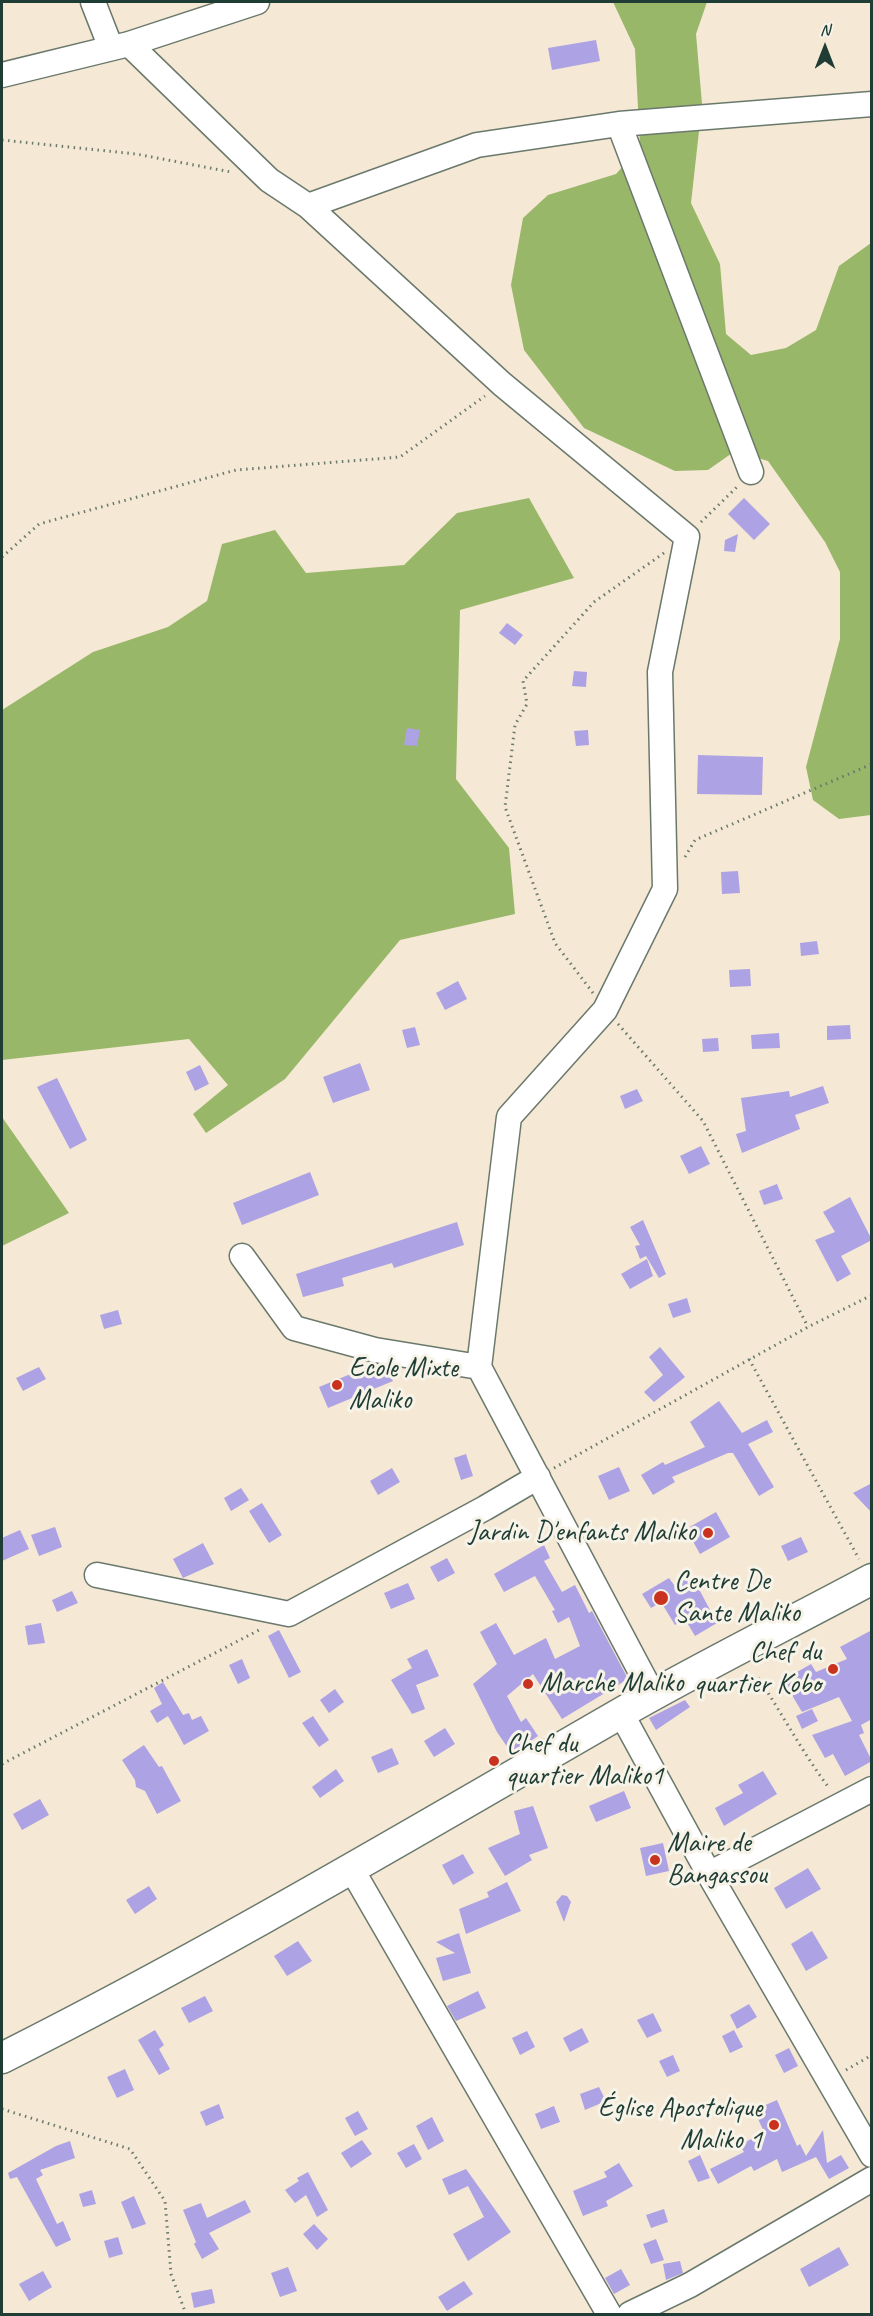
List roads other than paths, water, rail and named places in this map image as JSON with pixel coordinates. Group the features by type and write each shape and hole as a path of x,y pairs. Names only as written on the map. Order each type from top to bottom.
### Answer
{"main road":[{"path":"2,2058 81,2018 351,1868 653,1695 871,1579"}],"street":[{"path":"93,2 120,46 269,180 308,206 501,384 687,537 660,672 665,890 605,1010 508,1116 479,1367 653,1695"},
{"path":"2,75 120,46 257,2"},
{"path":"308,206 477,145 619,124 872,104"},
{"path":"619,124 751,472"},
{"path":"242,1256 294,1329 375,1350 479,1367"},
{"path":"98,1575 289,1614 538,1477"},
{"path":"621,1713 709,1874 872,2155"},
{"path":"709,1874 872,1789"},
{"path":"351,1868 609,2314"},
{"path":"630,2314 690,2285 872,2179"}],"place":[{"name":"Ecole Mixte Maliko","path":"337,1385"},
{"name":"Jardin D'enfants Maliko","path":"708,1533"},
{"name":"Centre De Sante Maliko","path":"661,1598"},
{"name":"Chef du quartier Kobo","path":"833,1669"},
{"name":"Marche Maliko","path":"528,1684"},
{"name":"Chef du quartier Maliko1","path":"494,1761"},
{"name":"Maire de Bangassou","path":"655,1860"},
{"name":"Église Apostolique Maliko 1","path":"774,2125"}]}
